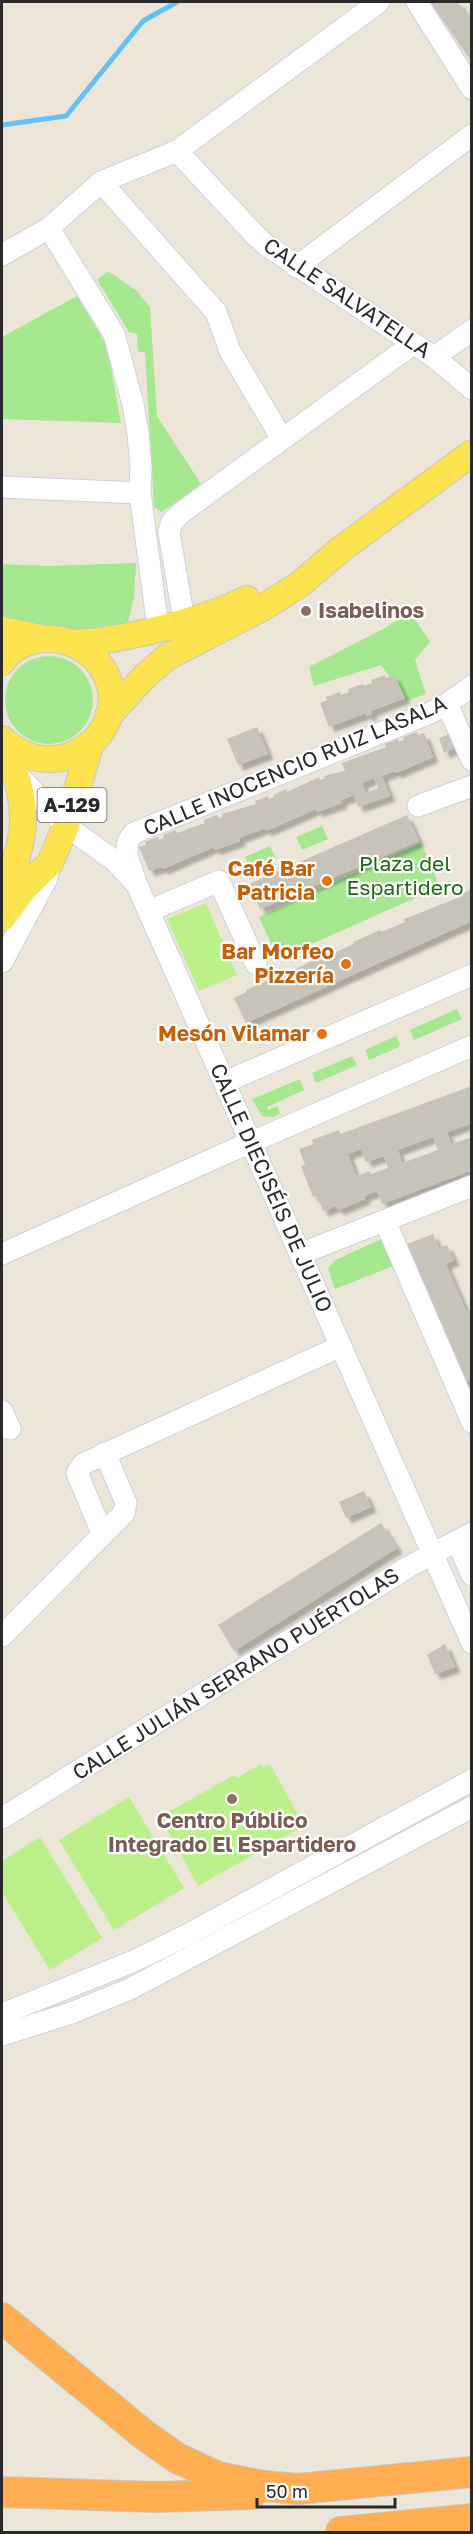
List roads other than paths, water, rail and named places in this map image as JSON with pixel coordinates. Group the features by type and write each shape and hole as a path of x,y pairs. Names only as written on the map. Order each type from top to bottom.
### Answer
{"highway":[{"path":"2,2318 143,2434 177,2458 195,2468 234,2481 298,2489"},
{"path":"2,2492 156,2497 212,2496 471,2472"},
{"path":"341,2532 471,2519"}],"main road":[{"path":"108,716 144,677 167,657 264,607 300,584 340,550 471,453"},
{"path":"2,630 73,643 115,638 158,628 238,604 340,550"},
{"path":"2,662 20,645 45,638"},
{"path":"2,739 31,758 50,761 69,758 90,746 103,728 108,716 110,690 93,656 73,643"},
{"name":"A-129","path":"2,739 16,773 23,813 22,838 16,862 2,897"},
{"name":"A-129","path":"2,918 25,887 50,863 66,826 90,746"}],"street":[{"path":"2,255 49,228 101,182 177,151 379,2"},
{"path":"417,2 471,89"},
{"path":"296,267 471,135"},
{"name":"CALLE SALVATELLA","path":"177,151 256,237 296,267 434,357 471,389"},
{"path":"101,182 216,312 230,351 282,439"},
{"path":"49,228 114,334 133,404 141,467 140,493 158,628"},
{"path":"434,357 471,330"},
{"path":"184,621 170,532 172,522 181,513 413,344"},
{"path":"2,487 140,493"},
{"name":"CALLE INOCENCIO RUIZ LASALA","path":"137,885 126,849 126,842 134,833 447,704 471,686"},
{"path":"447,704 471,760"},
{"name":"CALLE DIECISÉIS DE JULIO","path":"16,773 66,826 115,861 137,885 471,1643"},
{"path":"418,806 471,786"},
{"path":"2,962 42,888 50,863"},
{"path":"149,911 219,881 256,964"},
{"path":"225,1082 471,975"},
{"path":"2,1254 471,1046"},
{"path":"300,1254 471,1186"},
{"path":"385,1221 471,1422"},
{"path":"102,1533 77,1473 83,1464 341,1346"},
{"path":"2,1636 124,1513 126,1503 105,1453"},
{"path":"464,1537 471,1575"},
{"name":"CALLE JULIÁN SERRANO PUÉRTOLAS","path":"2,1818 432,1554 464,1537"},
{"path":"2,2014 134,1961 175,1941 471,1780"},
{"path":"2,2036 71,2013 129,1989 471,1807"}],"waterway":[{"path":"2,125 66,116 143,21 177,2"}],"place":[{"name":"Isabelinos","path":"306,611"},
{"name":"Café Bar Patricia","path":"327,881"},
{"name":"Bar Morfeo Pizzería","path":"346,964"},
{"name":"Mesón Vilamar","path":"322,1034"},
{"name":"Centro Público Integrado El Espartidero","path":"232,1799"}],"park label":[{"name":"Plaza del Espartidero","path":"405,876"}]}
